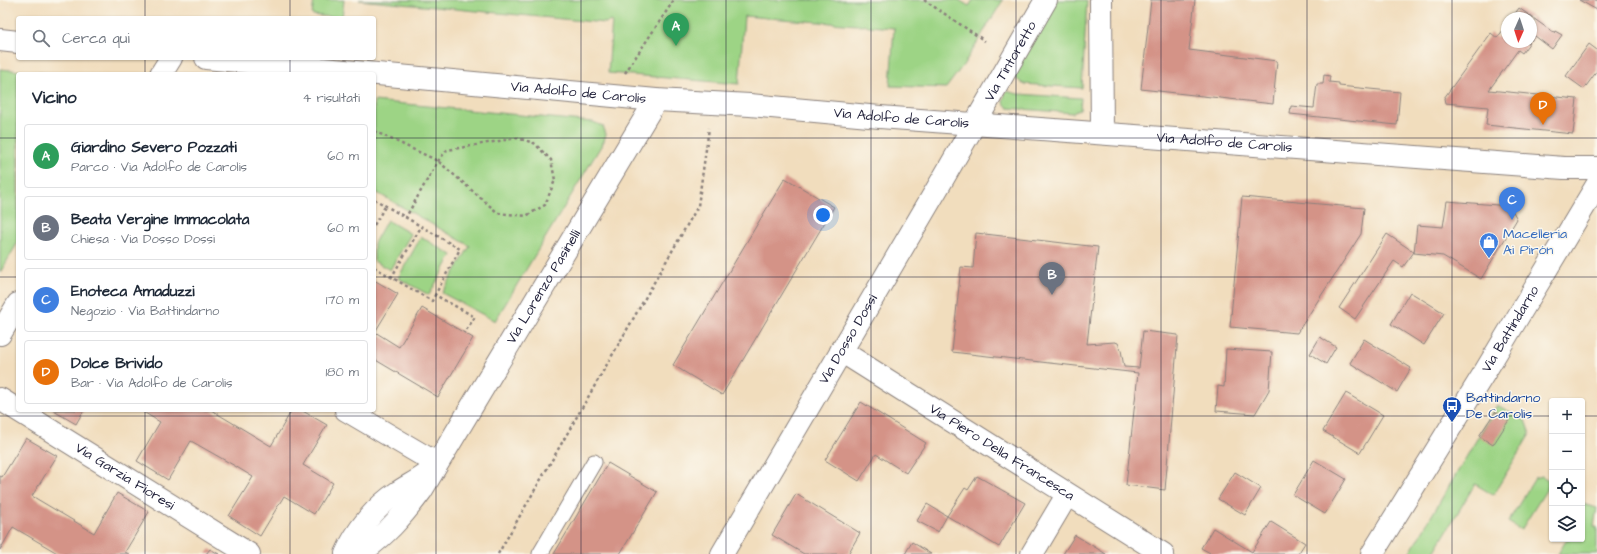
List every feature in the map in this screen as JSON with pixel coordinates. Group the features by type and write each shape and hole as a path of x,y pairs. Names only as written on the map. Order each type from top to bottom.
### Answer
{"street":[{"name":"Via Tintoretto","path":"975,124 1046,0"},
{"path":"1101,0 1102,133"},
{"path":"0,40 16,42"},
{"path":"162,72 170,60"},
{"name":"Via Adolfo de Carolis","path":"227,60 356,72"},
{"name":"Via Adolfo de Carolis","path":"376,74 656,100 750,105 975,124 1564,168 1597,168"},
{"name":"Via Lorenzo Pasinelli","path":"359,554 379,540 400,519 420,490 656,100"},
{"name":"Via Dosso Dossi","path":"722,554 975,124"},
{"name":"Via Battindarno","path":"1372,554 1483,375 1597,185"},
{"path":"0,334 16,307"},
{"name":"Via Piero Della Francesca","path":"841,351 1067,495 1163,554"},
{"name":"Via Garzia Fioresi","path":"0,399 16,409"},
{"name":"Via Garzia Fioresi","path":"21,412 249,554"},
{"path":"349,412 433,468"},
{"name":"Via Lorenzo Pasinelli","path":"346,554 359,530 376,511 397,493 433,468"},
{"path":"1032,554 1067,495"}],"lane":[{"path":"540,554 594,462"}],"path":[{"path":"622,79 674,0"},
{"path":"924,0 985,41"},
{"path":"498,554 698,206 710,122"},
{"path":"376,132 438,161 498,213 526,216 545,205 555,180 551,160 534,143 517,138 447,150 438,161 406,217"},
{"path":"376,199 460,249 432,301 376,268"},
{"path":"376,222 386,205"},
{"path":"392,278 421,227"},
{"path":"435,295 475,317 464,334"}],"green space":[{"path":"314,0 344,0 342,16 312,15"},
{"path":"359,0 959,0 969,6 973,0 1003,0 964,64 946,88 890,86 894,28 744,16 739,84 608,73 612,21 605,23"},
{"path":"1056,0 1087,0 1082,88 1023,84 1013,76"},
{"path":"0,69 32,72 16,72 16,245 0,273"},
{"path":"1006,91 1018,94 1081,98 1080,109 1073,113 1008,108 1003,102"},
{"path":"376,101 593,122 603,126 606,134 604,141 495,321 442,293 470,246 376,192"},
{"path":"387,220 411,234 390,270 376,262 376,239"},
{"path":"421,237 452,255 429,295 398,278"},
{"path":"1497,405 1525,420 1530,434 1493,495 1475,484 1433,554 1409,554"},
{"path":"1542,476 1548,480 1548,487 1521,530 1508,522 1535,478"},
{"path":"1585,505 1597,508 1594,526 1597,527 1597,554 1558,554 1565,542 1585,542"}],"building":[{"path":"1151,0 1195,0 1189,50 1277,61 1273,104 1141,89"},
{"path":"1579,0 1597,0 1597,10"},
{"path":"1519,8 1525,12 1516,12"},
{"path":"1537,21 1554,33 1555,31 1562,35 1552,49 1537,38"},
{"path":"1491,33 1497,38 1501,33 1501,48 1526,48 1522,53 1518,50 1489,90 1577,99 1573,134 1486,125 1488,107 1445,103 1444,98"},
{"path":"1589,44 1597,50 1597,71 1584,89 1566,76"},
{"path":"1324,75 1330,76 1329,82 1339,83 1339,86 1400,92 1397,125 1290,114 1291,106 1314,108 1317,84 1323,84"},
{"path":"785,178 834,207 722,395 673,365"},
{"path":"1242,197 1364,208 1361,234 1297,333 1230,327"},
{"path":"1447,201 1510,206 1517,219 1481,279 1443,256 1414,253 1417,225 1443,227"},
{"path":"976,233 1098,247 1087,344 1118,343 1121,350 1124,367 1139,368 1143,331 1178,335 1165,490 1126,485 1138,373 952,352 961,267 973,268"},
{"path":"1387,234 1414,252 1403,267 1394,261 1355,319 1339,308"},
{"path":"376,281 398,294 376,330"},
{"path":"1410,292 1444,313 1424,345 1391,324"},
{"path":"422,308 473,338 438,397 376,360 376,333 399,347"},
{"path":"1320,337 1336,347 1326,364 1310,354"},
{"path":"1364,339 1411,368 1397,392 1350,363"},
{"path":"1226,349 1272,352 1269,390 1255,414 1216,411 1218,386 1224,387"},
{"path":"1346,393 1383,415 1360,453 1323,431"},
{"path":"861,402 926,443 906,473 876,454 859,481 825,460"},
{"path":"55,412 83,412 76,424"},
{"path":"143,412 214,412 271,446 291,412 304,412 327,425 303,465 333,483 314,514 284,496 260,536 229,516 253,477 235,466 191,441 168,480 137,461 160,422"},
{"path":"1495,412 1509,420 1493,445 1479,436"},
{"path":"26,438 57,456 32,496 94,533 117,493 149,512 125,552 129,554 59,554 13,527 0,550 0,476 2,477"},
{"path":"1314,460 1346,479 1325,514 1293,495"},
{"path":"608,463 657,492 620,554 554,554"},
{"path":"1235,472 1261,488 1245,515 1218,499"},
{"path":"977,476 1025,503 999,547 947,516 965,488 968,490"},
{"path":"796,494 860,533 848,554 804,554 772,535"},
{"path":"927,504 947,516 938,532 917,521"},
{"path":"1271,522 1305,543 1298,554 1212,554 1201,548 1213,528 1252,552"},
{"path":"1075,535 1106,554 1063,554"},
{"path":"912,542 931,554 905,554"},
{"path":"210,549 219,554 206,554"}],"place":[{"name":"Giardino Severo Pozzati","path":"676,46"},
{"name":"Dolce Brivido","path":"1543,125"},
{"name":"Enoteca Amaduzzi","path":"1512,220"},
{"name":"Macelleria Ai Pirón","path":"1489,259"},
{"name":"Beata Vergine Immacolata","path":"1052,295"},
{"name":"Battindarno De Carolis","path":"1452,423"}]}
